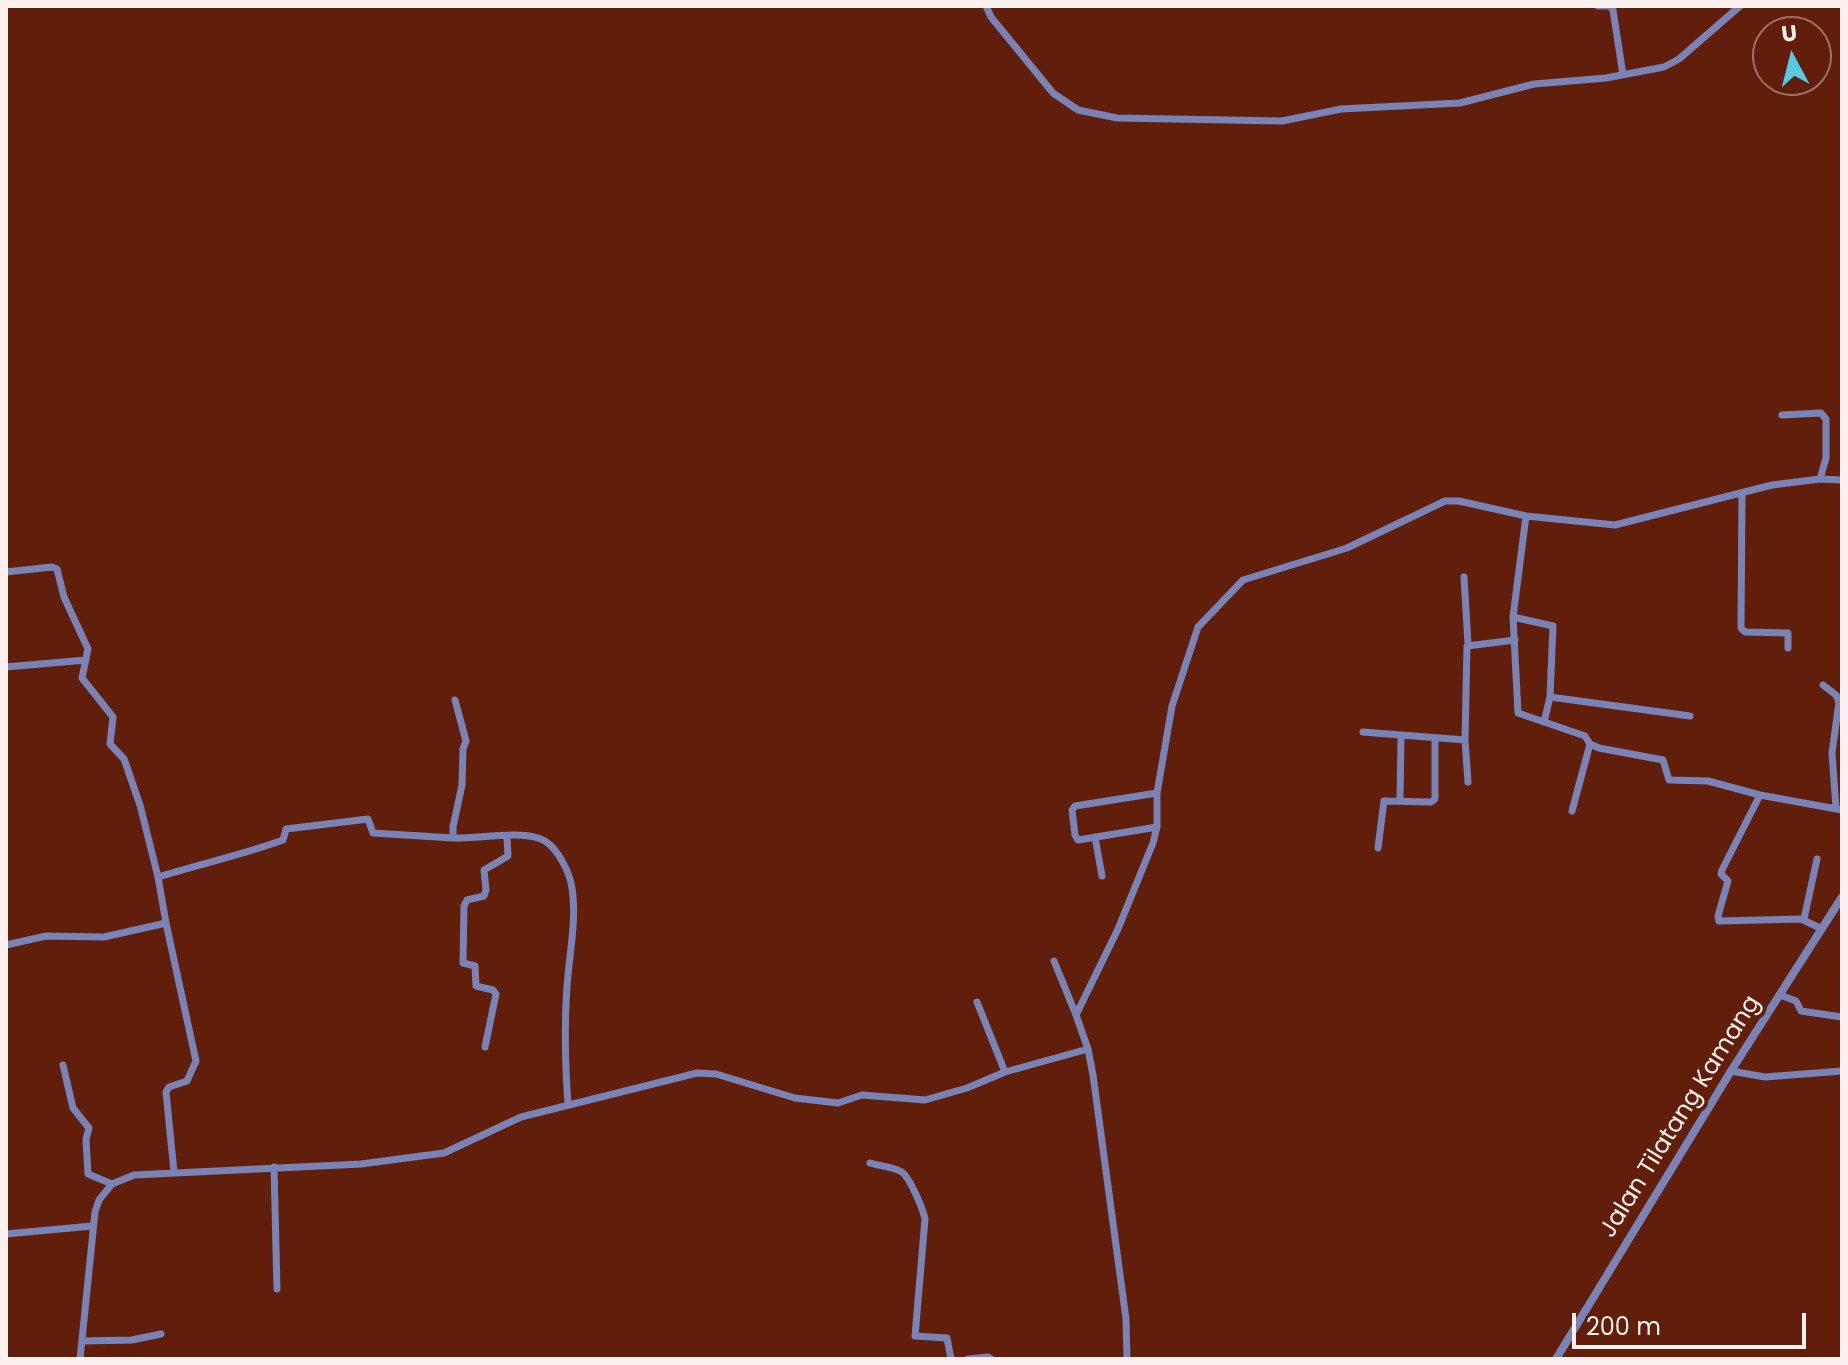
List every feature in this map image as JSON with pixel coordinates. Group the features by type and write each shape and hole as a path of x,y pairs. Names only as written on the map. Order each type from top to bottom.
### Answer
{"street":[{"path":"986,6 991,17 1053,93 1078,110 1117,118 1282,121 1341,109 1467,102 1534,84 1623,75 1664,67 1679,59 1740,6"},
{"path":"1598,6 1610,6 1613,10 1623,75"},
{"path":"1782,415 1821,413 1826,419 1826,458 1820,479"},
{"path":"1076,1015 1118,929 1157,827 1157,793 1172,706 1196,632 1243,580 1347,548 1445,501 1459,501 1526,516 1615,525 1772,485 1820,479 1842,480"},
{"path":"1742,493 1741,628 1745,632 1788,633 1788,648"},
{"path":"1526,516 1513,617 1516,711 1588,737 1590,744 1572,811"},
{"path":"6,572 57,569 64,597 88,649 82,678 114,721 110,744 124,759 140,805 196,1061 187,1081 169,1087 166,1092 174,1172"},
{"path":"1464,577 1468,644 1465,740 1468,782"},
{"path":"1513,617 1553,626 1550,697 1544,722"},
{"path":"1468,644 1515,640"},
{"path":"6,667 86,660"},
{"path":"1590,744 1663,760 1669,780 1708,781 1760,795 1839,809 1832,753 1839,702 1836,695 1823,685"},
{"path":"1550,697 1690,716"},
{"path":"453,838 466,741 455,700"},
{"path":"1363,732 1465,740"},
{"path":"1400,801 1401,736"},
{"path":"1378,848 1382,803 1388,799 1431,802 1435,799 1435,738"},
{"path":"1157,793 1075,806 1072,810 1078,840 1157,827"},
{"path":"1760,795 1722,870 1721,874 1728,881 1718,919 1722,923 1804,919 1820,928"},
{"path":"158,877 223,857 241,855 284,839 285,829 368,819 373,833 453,838 519,835 547,842 559,855 572,885 563,1055 568,1104"},
{"path":"485,1047 496,994 493,990 476,986 475,966 463,963 464,906 467,900 484,896 484,870 507,857 507,837"},
{"path":"1095,837 1102,876"},
{"path":"1804,919 1817,859"},
{"name":"Jalan Tilatang Kamang","path":"1556,1359 1731,1071 1842,897"},
{"path":"6,945 46,936 104,937 166,923"},
{"path":"1054,961 1088,1049 1124,1304 1127,1359"},
{"path":"1780,995 1796,1001 1801,1011 1842,1017"},
{"path":"977,1002 1005,1072"},
{"path":"80,1359 92,1226 99,1200 121,1178 174,1172 361,1164 444,1153 510,1122 568,1104 697,1073 716,1074 795,1098 838,1103 862,1095 925,1100 967,1088 1005,1072 1088,1049"},
{"path":"63,1065 73,1108 89,1128 86,1139 88,1174 112,1184"},
{"path":"1731,1071 1765,1077 1842,1071"},
{"path":"870,1163 901,1172 920,1202 925,1219 915,1336 947,1338 951,1359"},
{"path":"274,1167 277,1289"},
{"path":"6,1234 92,1226"},
{"path":"83,1341 132,1340 161,1334"},
{"path":"968,1359 991,1359"}]}
